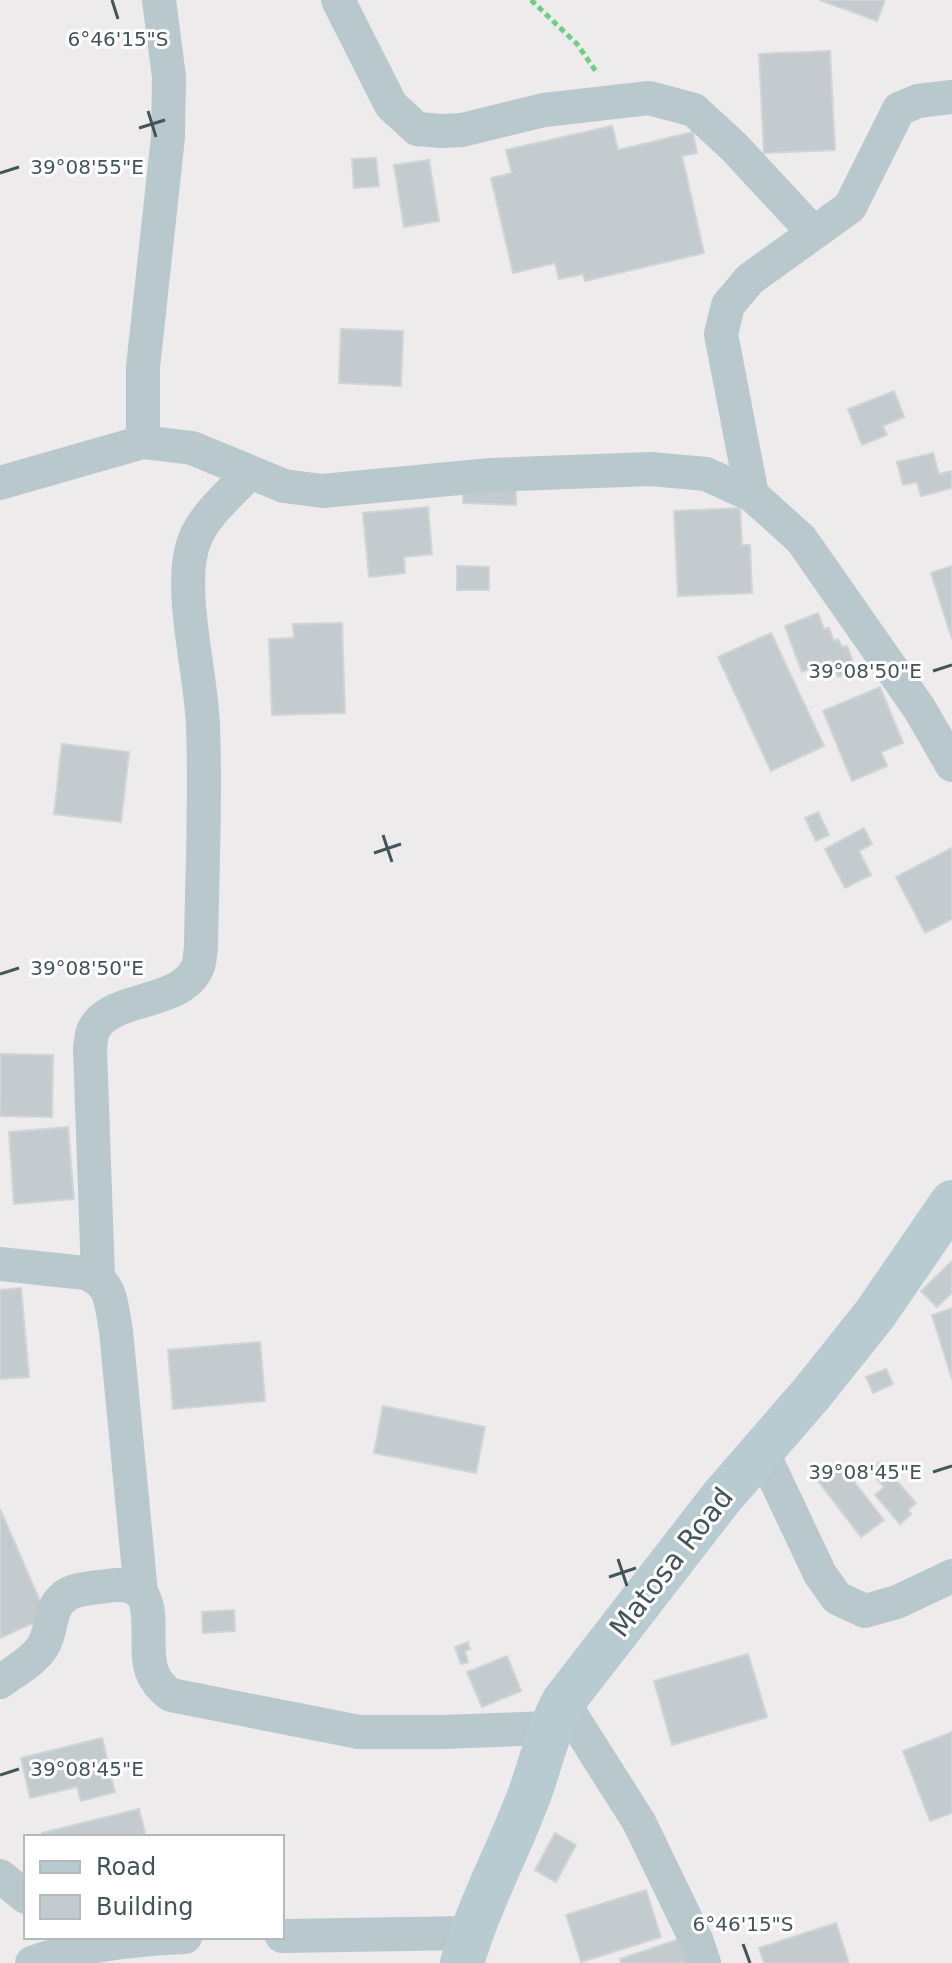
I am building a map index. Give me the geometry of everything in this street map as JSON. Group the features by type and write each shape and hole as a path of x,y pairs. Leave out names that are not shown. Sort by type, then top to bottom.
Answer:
{"street":[{"path":"143,442 143,367 168,137 169,77 159,0"},
{"path":"338,0 391,105 417,129 462,130 544,110 649,98 694,110 734,147 813,232"},
{"path":"752,495 721,334 728,305 750,279 850,207 899,109 918,101 952,97"},
{"path":"0,483 143,442 192,448 284,486 322,491 491,475 651,469 706,474 752,495 801,539 919,708 952,765"},
{"path":"141,1593 116,1331 109,1294 98,1277 90,1048 94,1029 107,1015 176,989 190,978 198,966 201,947 204,731 189,601 189,562 195,539 208,518 249,473"},
{"name":"Matosa Road","path":"466,1948 527,1800 556,1715 665,1568 875,1314 952,1202"},
{"path":"0,1264 98,1277"},
{"path":"761,1449 820,1574 837,1598 865,1611 897,1602 952,1576"},
{"path":"0,1682 41,1650 55,1606 64,1597 73,1592 118,1584 128,1585 141,1593 148,1603 152,1674 160,1687 171,1695 359,1732 442,1732 556,1715 639,1822 697,1942 704,1963"},
{"path":"0,1876 24,1895"},
{"path":"284,1936 466,1948"},
{"path":"32,1963 98,1941 142,1939"}],"path":[{"path":"531,0 577,44 618,101"}],"building":[{"path":"820,0 885,0 877,21"},
{"path":"830,51 835,150 764,153 759,54"},
{"path":"612,126 618,150 693,132 697,153 682,156 704,253 585,281 583,274 559,279 555,263 513,273 491,178 512,173 506,150"},
{"path":"376,158 379,186 354,188 352,159"},
{"path":"429,160 439,221 404,227 394,165"},
{"path":"341,329 403,331 401,386 339,383"},
{"path":"894,391 904,417 883,426 887,435 862,445 848,409"},
{"path":"933,453 939,474 951,471 952,488 921,496 917,482 903,485 897,462"},
{"path":"463,482 516,484 516,505 463,503"},
{"path":"428,507 432,554 404,557 405,573 369,577 363,513"},
{"path":"740,508 742,545 750,545 752,593 678,596 674,511"},
{"path":"457,566 489,567 489,590 457,590"},
{"path":"952,566 952,639 931,573"},
{"path":"818,613 824,629 829,628 834,641 838,639 842,647 847,646 856,670 838,677 832,660 802,672 785,626"},
{"path":"342,623 345,713 272,715 269,639 294,638 293,624"},
{"path":"771,633 824,746 771,771 718,657"},
{"path":"880,687 903,743 881,752 887,766 852,781 823,711"},
{"path":"62,744 129,752 121,822 54,814"},
{"path":"818,812 829,835 816,841 805,818"},
{"path":"864,828 872,844 859,851 871,875 845,888 825,849"},
{"path":"952,848 952,919 925,933 896,877"},
{"path":"1,1054 53,1055 52,1117 0,1116"},
{"path":"68,1127 74,1199 14,1204 9,1132"},
{"path":"952,1261 952,1293 937,1307 921,1291"},
{"path":"21,1288 29,1377 0,1379 0,1290"},
{"path":"952,1308 952,1379 932,1315"},
{"path":"260,1342 265,1401 173,1409 168,1350"},
{"path":"886,1369 893,1384 873,1393 866,1377"},
{"path":"383,1406 485,1427 476,1473 374,1453"},
{"path":"880,1462 916,1503 908,1510 911,1514 900,1524 875,1495 884,1487 870,1471"},
{"path":"840,1464 884,1520 861,1537 818,1481"},
{"path":"0,1509 47,1617 0,1638"},
{"path":"234,1610 235,1631 203,1633 202,1612"},
{"path":"468,1642 470,1649 465,1651 468,1662 461,1664 455,1647"},
{"path":"748,1654 767,1717 672,1745 654,1681"},
{"path":"507,1656 521,1691 482,1707 467,1672"},
{"path":"952,1732 952,1813 930,1821 903,1751"},
{"path":"102,1738 115,1792 81,1801 77,1787 30,1798 21,1758"},
{"path":"139,1809 146,1835 42,1835"},
{"path":"555,1833 576,1845 556,1882 535,1870"},
{"path":"646,1890 661,1937 581,1962 566,1915"},
{"path":"836,1923 849,1963 764,1963 759,1948"},
{"path":"685,1937 693,1963 621,1963 620,1959"}]}
